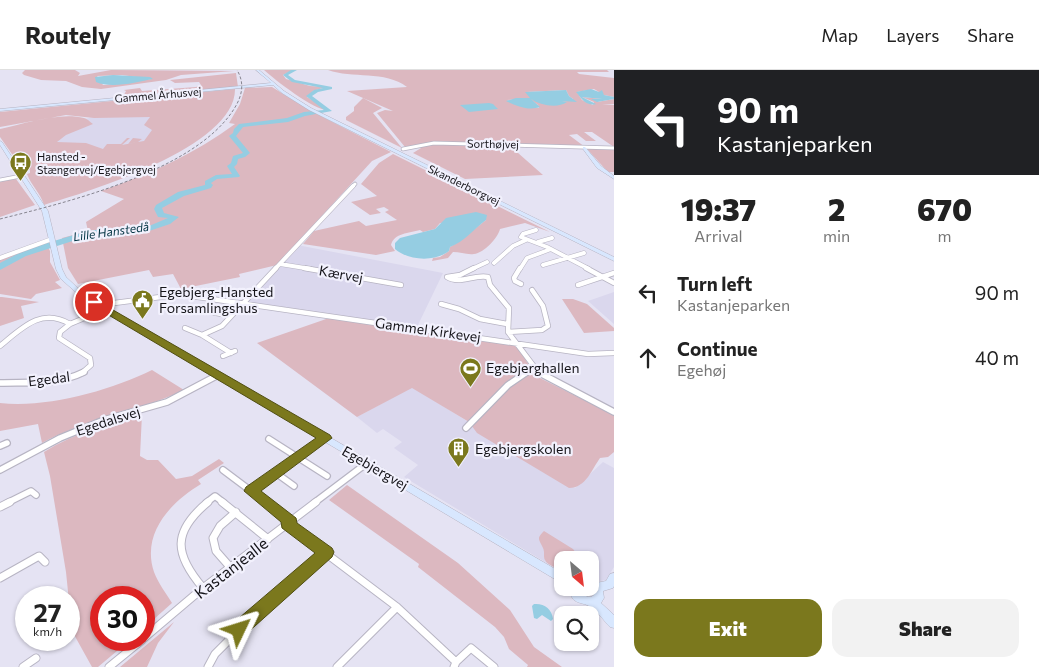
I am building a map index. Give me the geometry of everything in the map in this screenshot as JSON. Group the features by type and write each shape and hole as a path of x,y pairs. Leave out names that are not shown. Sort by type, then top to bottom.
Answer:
{"main road":[{"name":"Skanderborgvej","path":"258,70 275,84 317,112 614,260"},
{"name":"Gammel Århusvej","path":"0,111 275,84"},
{"name":"Egebjergvej","path":"0,142 45,211 63,278 81,294 554,573"},
{"path":"584,148 599,167 614,178"},
{"path":"599,586 609,585 614,577"},
{"path":"578,596 581,600 594,602 614,624"},
{"path":"594,602 599,598 598,596"}],"street":[{"name":"Sorthøjvej","path":"403,149 434,143 614,148"},
{"path":"0,180 21,176"},
{"path":"202,336 222,326 355,184"},
{"path":"536,230 521,237 538,242 614,283"},
{"path":"538,242 552,238"},
{"path":"490,258 496,261 513,246 527,240"},
{"path":"0,258 53,243"},
{"path":"521,284 515,281 514,278 527,258 551,249"},
{"path":"543,265 584,253"},
{"path":"487,262 460,275 447,278 457,281 476,276 488,276 491,286 509,308 508,332 536,369 546,377 614,412"},
{"name":"Kærvej","path":"280,264 401,285"},
{"path":"579,282 585,283 614,274"},
{"path":"508,332 542,330 548,326 548,319 536,293 532,290"},
{"name":"Gammel Kirkevej","path":"102,307 176,295 243,303 588,354 614,353"},
{"path":"440,304 458,309 480,319 507,324"},
{"path":"0,346 34,319 58,316 70,324 102,307"},
{"path":"192,308 231,316"},
{"name":"Egedal","path":"0,383 68,378 83,373 89,368 92,362 90,358 60,338 61,330 70,324"},
{"path":"185,328 233,352 223,356"},
{"path":"466,428 504,387 527,371 536,369"},
{"name":"Egedalsvej","path":"0,470 60,438 104,420 167,402 218,375"},
{"path":"251,491 325,438"},
{"path":"270,439 328,476"},
{"path":"0,446 7,443"},
{"name":"Kastanjealle","path":"155,629 203,588 367,463"},
{"path":"223,470 397,607 455,665 472,648 494,667"},
{"path":"276,473 294,486"},
{"path":"0,507 30,491 36,495"},
{"path":"203,588 188,573 182,561 179,548 181,534 188,520 215,496 268,539"},
{"path":"230,567 219,557 213,548 212,541 223,522 236,512"},
{"path":"208,667 215,654 239,630 326,552"},
{"path":"0,578 39,556 45,562"},
{"path":"338,667 397,607"},
{"name":"Kastanjealle","path":"109,667 128,651"},
{"path":"23,667 36,658"}],"shaded area":[{"path":"25,70 75,70 80,73 78,76 111,70 234,71 181,75 166,80 101,89 82,87 66,81 41,80 22,73","holes":["122,75 151,79 103,85 97,76"]},
{"path":"264,70 293,70 283,75 286,79 310,86 326,87 313,91 307,97 328,110 314,106"},
{"path":"328,70 607,70 609,72 577,72 579,74 614,78 614,97 604,95 594,89 577,92 582,100 593,105 594,102 582,97 603,99 597,102 614,99 614,104 602,104 614,105 614,147 592,132 584,132 596,141 586,141 577,134 569,135 585,147 472,142 430,143 405,147 377,113 385,110 393,111 347,91 407,87 389,78 337,73","holes":["566,90 573,99 562,101 567,102 530,99 539,108 527,108 507,100 531,98 526,92"]},
{"path":"236,73 238,87 112,97 124,95 126,91 124,90 140,88 142,91 196,87 201,85 199,82 175,83 170,80"},
{"path":"272,87 311,111 391,152 372,161 277,265 239,274 240,277 181,289 173,274 153,277 149,270 78,284 68,268 62,238 88,231 86,222 124,199 101,191 136,178 188,154 220,135 235,124 229,123 240,104 245,88"},
{"path":"235,89 229,110 212,130 187,148 124,178 44,205 27,174 30,173 30,170 21,167 0,137 0,129 40,120 0,127 0,112","holes":["66,115 94,118 150,117 144,125 152,130 144,141 138,142 142,139 133,138 128,144 122,145 130,138 127,138 121,144 107,144 103,149 86,143 57,142 66,135 93,124 87,119 63,116 46,119"]},
{"path":"363,98 382,108 373,113 402,148 346,120 346,117 354,111 354,107"},
{"path":"156,114 156,130 129,168 49,145 88,120 85,119 97,116"},
{"path":"441,144 509,145 543,175 465,179 413,153 421,148 420,146"},
{"path":"587,149 614,149 614,172 608,172"},
{"path":"393,154 550,232 525,223 500,229 490,245 478,253 453,252 448,258 432,261 433,258 440,257 449,251 450,247 486,220 440,223 435,229 402,234 395,238 391,245 395,251 376,255 303,244 314,231 359,221 366,226 397,220 385,212 389,210 384,207 376,209 381,213 370,215 351,202 377,196 361,184 379,163"},
{"path":"16,179 35,205 0,217 0,181"},
{"path":"46,243 50,251 50,262 60,280 55,282 62,288 36,294 31,299 0,294 0,260"},
{"path":"297,245 443,273 417,327 242,301"},
{"path":"614,292 614,324 588,301"},
{"path":"0,297 39,302 21,306 24,318 0,326"},
{"path":"562,299 573,299 587,304 614,328 614,331 584,333"},
{"path":"329,318 512,344 520,351 532,370 540,378 614,415 614,452 608,457 600,458 588,477 580,485 569,488 477,433 469,422 412,388 357,417 257,343"},
{"path":"152,370 184,390 167,398 77,427 42,443 38,424 0,431 0,403 38,403 78,396 117,385"},
{"name":"Egebjergskolen","path":"412,387 575,488 603,462 614,468 614,567 606,580 599,581 599,551 554,551 554,567 404,477 418,465 394,448 402,442 383,429 377,433 357,417"},
{"path":"142,414 140,456 147,460 158,460 176,479 192,476 219,459 224,463 198,480 201,484 170,509 161,520 155,532 151,558 154,572 172,603 155,618 155,586 90,586 90,651 117,651 98,667 92,667 80,645 80,586 67,586 50,476 44,452 79,434"},
{"path":"347,485 458,563 510,610 534,647 562,667 527,667 528,665 509,649 504,637 495,627 418,567 419,564 329,500"},
{"path":"544,531 574,551 554,551 554,567 552,566 544,559 544,550 539,539"},
{"path":"174,622 155,650 155,638"},
{"path":"139,651 154,651 147,667 120,667"}],"water":[{"path":"113,75 150,77 153,79 117,85 96,82 95,77"},
{"path":"591,89 599,92 602,90 604,95 614,97 614,99 597,102 591,99 602,99 582,97 596,104 592,105 583,101 576,92"},
{"path":"566,90 569,96 577,102 562,101 567,102 554,106 531,99 540,107 527,108 506,101 516,98 530,98 525,92"},
{"path":"489,103 498,109 469,112 460,105"},
{"path":"476,212 487,215 486,220 465,238 450,247 449,251 443,255 422,259 407,256 395,249 395,243 400,238 435,229 446,218"},
{"path":"534,604 547,607 553,619 551,621 542,615 537,619 534,618 532,606"}],"waterway":[{"name":"Lille Hanstedå","path":"0,267 23,254 87,234 110,230 149,229 167,223 175,217 161,215 159,207 181,194 208,186 207,182 216,177 237,176 230,166 234,164 235,157 243,156 247,153 232,136 236,134 237,129 241,125 288,120 304,114 329,111 309,96 316,91 330,88 294,81 285,75 295,70"}],"railway":[{"path":"0,219 59,204 126,182 159,168 188,152 213,133 235,107 240,97 242,86 237,70"}],"place":[{"name":"Hansted - Stængervej/Egebjergvej","path":"21,182"},
{"name":"Egebjerg-Hansted Forsamlingshus","path":"143,319"},
{"name":"Egebjerghallen","path":"470,387"},
{"name":"Egebjergskolen","path":"459,468"}],"route":[{"path":"94,302 325,438 251,491 291,522 287,524 326,552 239,630"}]}
